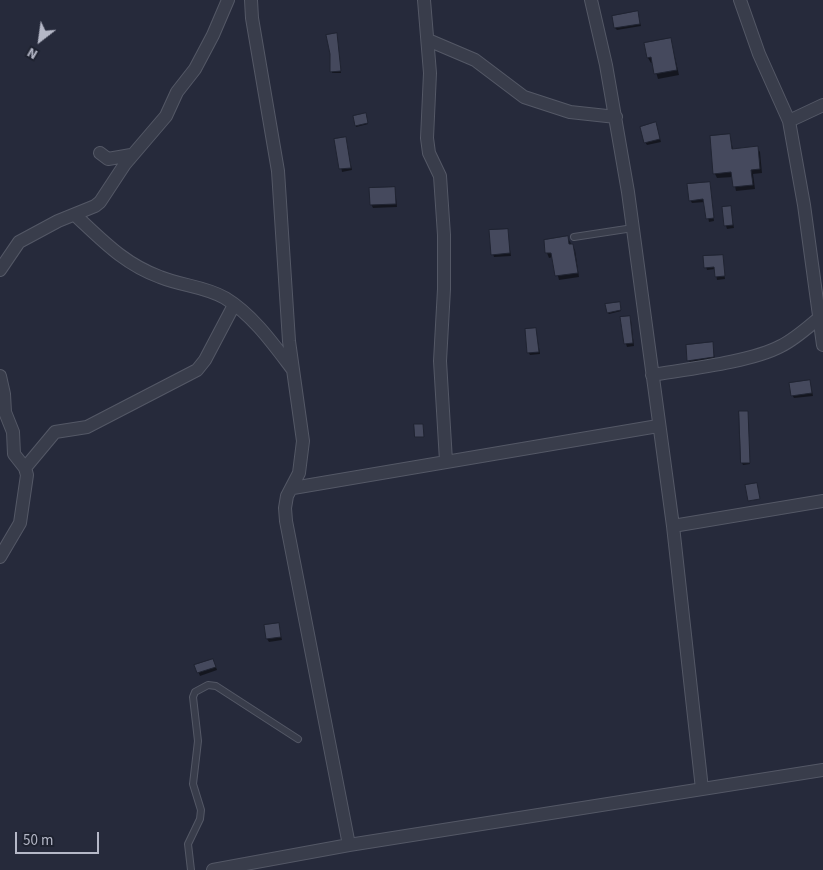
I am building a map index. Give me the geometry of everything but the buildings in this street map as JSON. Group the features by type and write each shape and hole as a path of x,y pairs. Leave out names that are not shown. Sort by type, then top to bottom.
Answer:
{"street":[{"path":"0,270 19,242 100,202 131,155 166,116 177,92 195,69 214,35 228,0"},
{"path":"251,0 252,18 278,171 289,341 303,441 299,473 293,488 287,496 284,508 348,845"},
{"path":"424,0 430,89 427,138 429,153 440,176 444,235 444,289 440,361 446,461"},
{"path":"591,0 616,117 633,228 658,426 673,526 702,789"},
{"path":"740,0 759,54 789,121 804,205 823,345"},
{"path":"428,40 475,60 524,97 570,112 616,117"},
{"path":"789,121 823,105"},
{"path":"100,153 108,159 131,155"},
{"path":"74,215 108,248 120,256 160,277 201,286 234,305 268,337 293,370"},
{"path":"26,468 55,432 87,427 197,370 205,360 234,305"},
{"path":"652,375 759,354 780,346 802,333 819,318"},
{"path":"0,376 5,412 13,432 14,454 26,468 27,475 20,523 0,557"},
{"path":"293,488 658,426"},
{"path":"673,526 823,501"},
{"path":"212,870 348,845 823,770"}],"lane":[{"path":"574,237 633,228"},
{"path":"191,870 188,844 200,819 201,810 193,784 198,741 193,697 195,692 208,685 216,686 298,739"}]}
